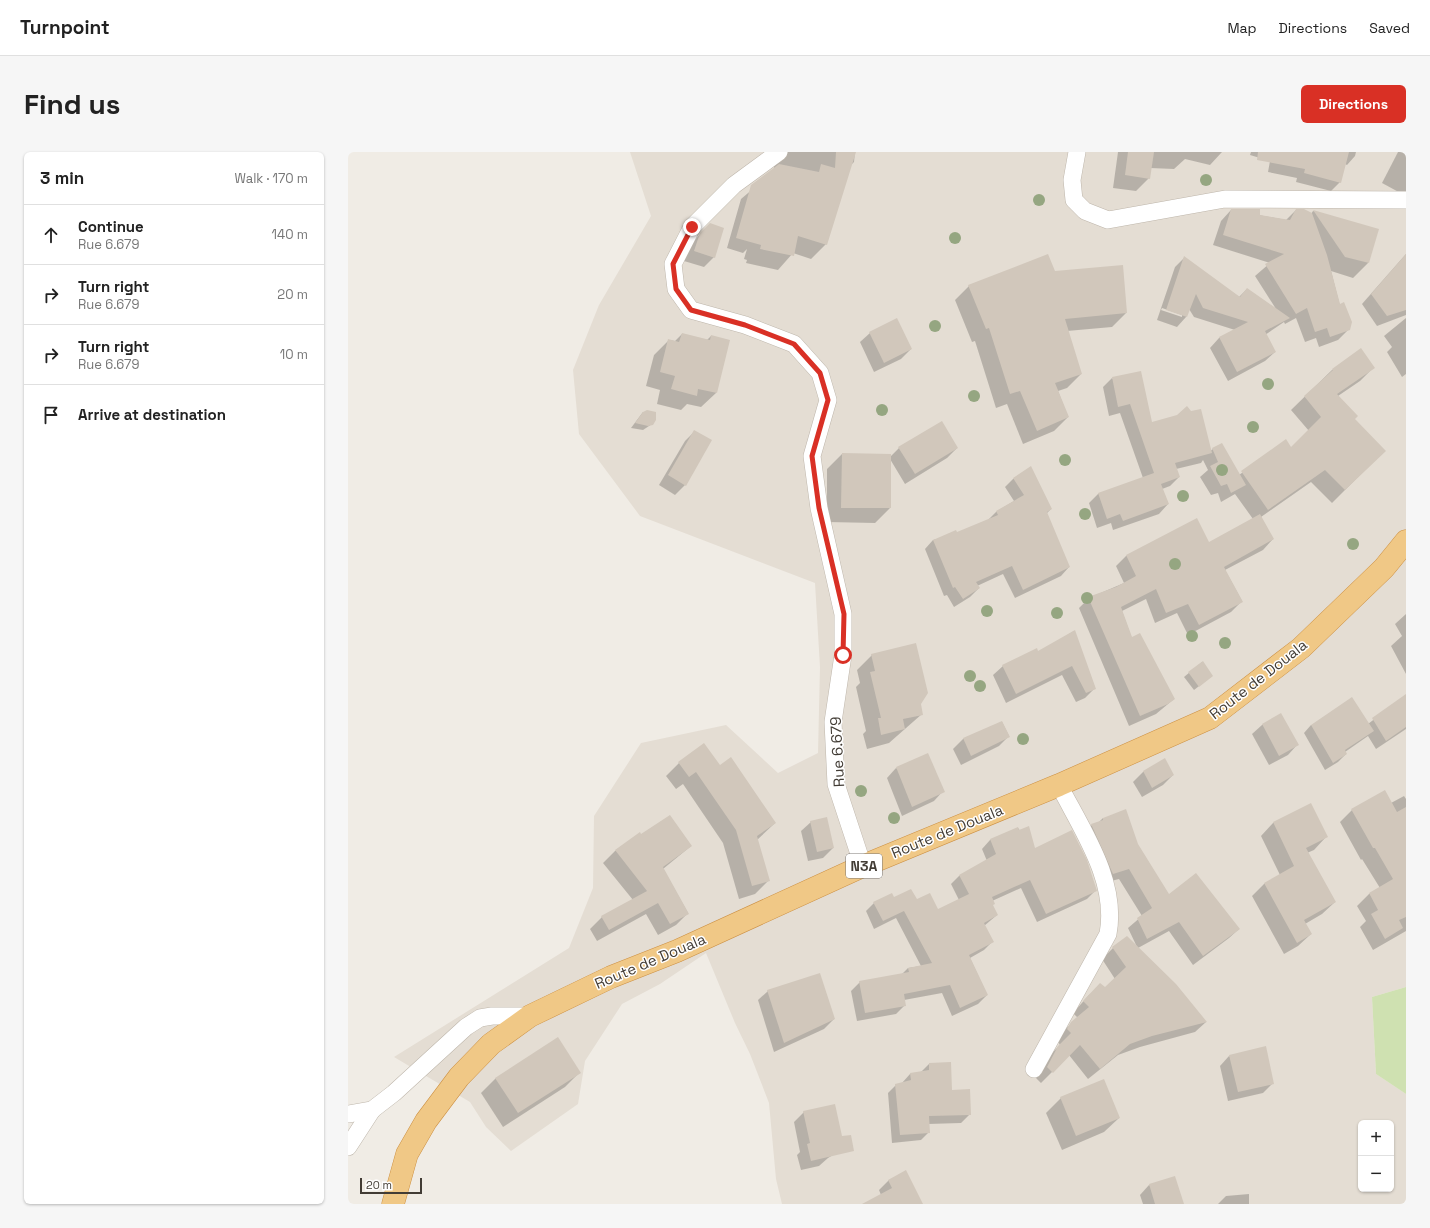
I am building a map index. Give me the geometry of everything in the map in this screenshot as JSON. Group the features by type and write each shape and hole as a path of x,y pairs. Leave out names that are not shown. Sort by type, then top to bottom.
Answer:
{"highway":[{"name":"Route de Douala","path":"393,1204 407,1154 426,1121 459,1076 491,1044 530,1016 611,977 677,951 863,866 1059,785 1210,718 1301,648 1384,568 1406,541"}],"street":[{"name":"Rue 6.679","path":"779,152 734,185 692,227 673,264 676,289 691,310 745,325 794,344 820,373 828,400 812,456 819,508 844,614 843,655 833,722 836,784 863,866"},
{"path":"1077,152 1072,180 1074,200 1085,211 1108,220 1225,199 1406,200"},
{"path":"1034,1069 1108,934 1111,917 1110,899 1097,861 1059,785"},
{"path":"348,1147 372,1110 394,1093 466,1027 480,1018 492,1016 530,1016"},
{"path":"348,1114 372,1110"}],"shaded area":[{"path":"630,152 1406,152 1406,987 1372,997 1376,1074 1406,1094 1406,1204 782,1204 776,1179 769,1103 750,1054 735,1023 706,953 660,984 622,1004 585,1061 578,1104 511,1151 486,1127 470,1102 394,1057 569,948 593,888 594,816 641,743 726,725 778,773 818,753 820,667 815,583 640,516 579,434 573,370 599,305 651,216"}],"green space":[{"path":"1406,987 1406,1094 1376,1074 1372,997"}],"building":[{"path":"836,152 856,152 827,245 798,236 794,256 760,249 761,245 736,238 751,185 779,164 819,172 821,164 835,168"},
{"path":"1128,152 1154,152 1150,179 1125,175"},
{"path":"1258,152 1349,152 1341,183 1304,173 1305,169 1257,160"},
{"path":"1231,209 1260,209 1260,215 1290,220 1296,209 1304,209 1312,213 1327,255 1340,304 1344,302 1352,322 1350,330 1330,337 1327,328 1315,332 1307,308 1296,314 1265,264 1284,254 1223,235"},
{"path":"1313,210 1379,229 1369,263 1345,257"},
{"path":"710,223 724,228 715,258 694,251 700,233"},
{"path":"1048,254 1055,271 1123,265 1127,313 1065,319 1082,374 1055,383 1069,417 1037,431 1020,391 1010,394 989,328 986,329 968,285"},
{"path":"1406,254 1406,310 1387,316 1371,294"},
{"path":"1184,256 1240,297 1247,288 1290,318 1265,331 1276,352 1237,372 1219,337 1248,322 1203,308 1196,294 1187,317 1166,310"},
{"path":"897,318 912,349 884,363 869,332"},
{"path":"682,333 710,340 711,335 730,340 717,393 698,389 697,396 671,389 675,376 660,372 668,339 679,342"},
{"path":"1361,348 1375,368 1337,394 1358,416 1355,419 1386,451 1345,490 1325,470 1268,510 1241,471 1286,439 1291,447 1321,417 1304,396 1333,370 1332,369"},
{"path":"1141,371 1152,422 1177,415 1187,406 1191,411 1201,409 1212,453 1175,463 1180,477 1161,484 1169,504 1123,521 1120,514 1107,519 1098,493 1154,473 1130,404 1118,407 1112,377"},
{"path":"647,410 656,412 656,420 653,425 648,426 635,423 643,412"},
{"path":"942,421 958,448 915,474 898,447"},
{"path":"694,430 712,440 686,486 668,475"},
{"path":"1222,443 1246,485 1231,493 1227,484 1221,486 1210,466 1218,462 1212,448"},
{"path":"842,453 891,454 891,508 841,508"},
{"path":"1031,466 1052,509 1047,512 1070,567 1023,590 1012,566 976,582 980,588 963,599 955,587 953,588 933,540 998,515 996,511 1024,495 1013,478"},
{"path":"1260,514 1274,539 1224,567 1243,602 1199,625 1188,604 1166,613 1156,589 1121,607 1132,637 1140,633 1175,699 1168,704 1140,716 1088,597 1116,587 1136,576 1126,555 1197,518 1209,542"},
{"path":"1075,630 1096,689 1086,693 1072,666 1016,694 1002,665 1037,648 1038,651"},
{"path":"916,643 928,693 921,704 923,715 903,719 905,729 881,735 878,718 881,718 870,672 875,671 871,654"},
{"path":"1203,661 1213,676 1199,687 1188,672"},
{"path":"1406,694 1406,727 1386,741 1372,718"},
{"path":"1352,697 1374,731 1345,750 1347,754 1333,763 1311,725"},
{"path":"1281,713 1299,745 1279,756 1262,724"},
{"path":"1002,721 1010,737 971,756 963,738"},
{"path":"704,743 720,765 731,757 776,823 757,836 770,881 752,886 736,830 696,772 689,777 678,762"},
{"path":"928,753 945,792 912,807 896,767"},
{"path":"1165,758 1174,775 1152,788 1143,771"},
{"path":"1385,790 1397,812 1406,807 1406,917 1399,920 1403,928 1385,939 1371,914 1378,910 1369,893 1393,879 1375,848 1373,848 1351,809"},
{"path":"1311,803 1328,837 1306,848 1336,902 1304,920 1312,934 1297,943 1264,883 1294,866 1273,822"},
{"path":"1126,809 1138,844 1169,894 1196,873 1240,929 1203,956 1179,922 1147,939 1137,918 1152,908 1129,869 1113,874 1091,824"},
{"path":"670,815 692,846 663,867 689,914 670,924 658,903 609,930 601,916 647,891 615,850 640,832 641,834"},
{"path":"827,817 834,848 817,852 810,821"},
{"path":"1029,826 1035,848 1072,830 1087,860 1097,891 1046,914 1030,880 992,897 995,904 993,905 998,915 984,923 994,942 969,955 988,995 960,1008 950,985 904,994 906,1006 865,1013 859,981 909,972 908,968 932,963 904,911 883,921 873,902 892,893 894,897 911,889 917,899 930,893 938,909 969,894 959,875 996,854 990,839 1018,827 1019,830"},
{"path":"1127,936 1176,984 1207,1022 1152,1036 1130,1044 1100,1069 1080,1045 1053,1073 1047,1067 1058,1046 1071,1033 1067,1029 1071,1022 1089,1007 1083,1001 1100,983 1105,987 1126,967 1112,947"},
{"path":"820,973 835,1019 784,1043 767,990"},
{"path":"558,1037 581,1073 518,1113 495,1078"},
{"path":"1266,1046 1274,1084 1238,1092 1229,1055"},
{"path":"951,1062 952,1090 970,1089 971,1115 929,1116 930,1133 900,1135 895,1084 911,1080 910,1073 929,1070 929,1063"},
{"path":"1104,1079 1120,1118 1076,1136 1060,1097"},
{"path":"835,1104 842,1136 851,1135 854,1151 811,1161 807,1144 810,1143 803,1111"},
{"path":"906,1170 923,1204 862,1204 892,1188 888,1180"},
{"path":"1175,1176 1184,1204 1155,1204 1149,1184"}],"route":[{"path":"692,227 673,264 676,289 691,310 745,325 794,344 820,373 828,400 812,456 819,508 834,566 844,614 843,655"}]}
